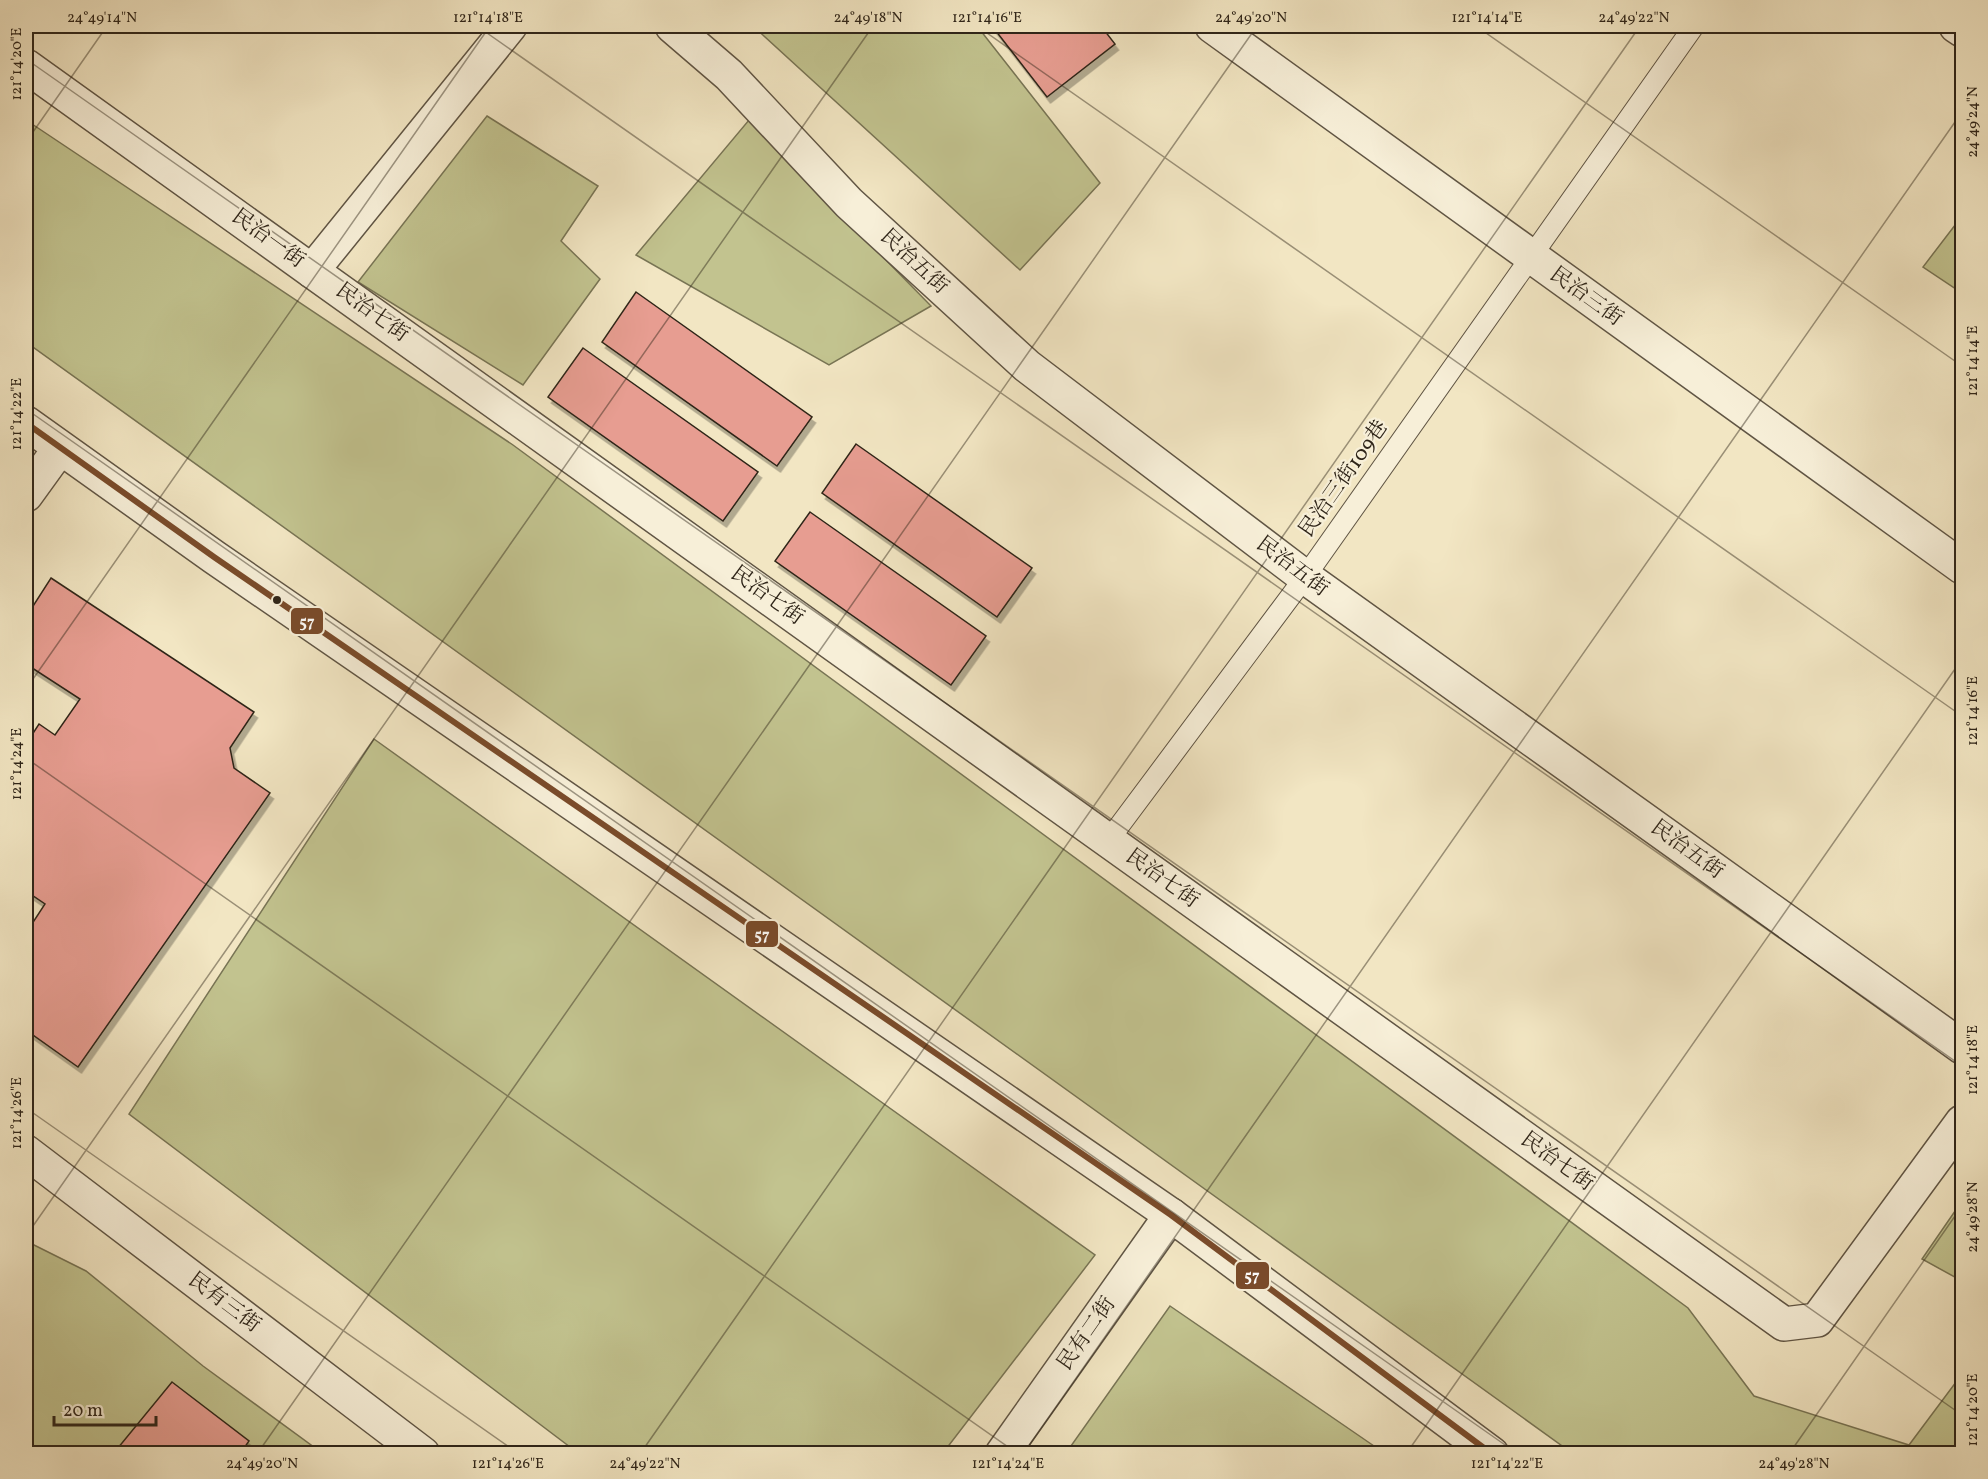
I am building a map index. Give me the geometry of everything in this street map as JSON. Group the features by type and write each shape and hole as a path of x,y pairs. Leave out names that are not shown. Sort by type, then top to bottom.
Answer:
{"street":[{"name":"民治一街","path":"26,66 312,271 510,26"},
{"name":"民治五街","path":"672,26 729,75 849,203 1027,366 1305,577 1962,1047"},
{"name":"民治三街","path":"1212,26 1962,567"},
{"path":"1956,26 1962,30"},
{"name":"民治七街","path":"312,271 1784,1324 1817,1320 1962,1122"},
{"path":"26,423 269,595 1171,1215 1492,1454"},
{"path":"26,495 60,448"},
{"name":"民有三街","path":"26,1152 423,1454"},
{"name":"民有二街","path":"1002,1454 1171,1215"}],"lane":[{"name":"民治三街109巷","path":"1108,841 1305,577 1694,26"}],"green space":[{"path":"753,26 977,26 1100,183 1020,270"},
{"path":"487,116 598,186 561,241 600,279 523,385 358,282"},
{"path":"26,120 513,445 1688,1308 1754,1396 1909,1445 1962,1374 1962,1453 1572,1453 26,342"},
{"path":"749,120 931,306 829,365 636,255"},
{"path":"1962,216 1962,293 1923,267"},
{"path":"374,739 1095,1255 943,1453 578,1453 129,1114"},
{"path":"1962,1201 1962,1281 1922,1259"},
{"path":"26,1241 86,1271 203,1366 322,1453 26,1453"},
{"path":"1170,1306 1374,1446 1383,1453 1066,1453"}],"building":[{"path":"992,26 1101,26 1115,44 1047,97"},
{"path":"636,292 812,417 777,466 602,342"},
{"path":"583,348 758,472 723,521 548,397"},
{"path":"856,444 1032,568 997,617 822,493"},
{"path":"810,512 986,636 951,685 775,561"},
{"path":"51,578 254,712 230,748 234,768 270,793 78,1067 26,1030 26,933 45,904 26,891 26,744 39,724 55,735 80,699 26,664 26,617"},
{"path":"172,1382 249,1441 240,1454 113,1454"}],"transit line":[{"name":"57","path":"26,423 214,557 1171,1215 1492,1454"}]}
